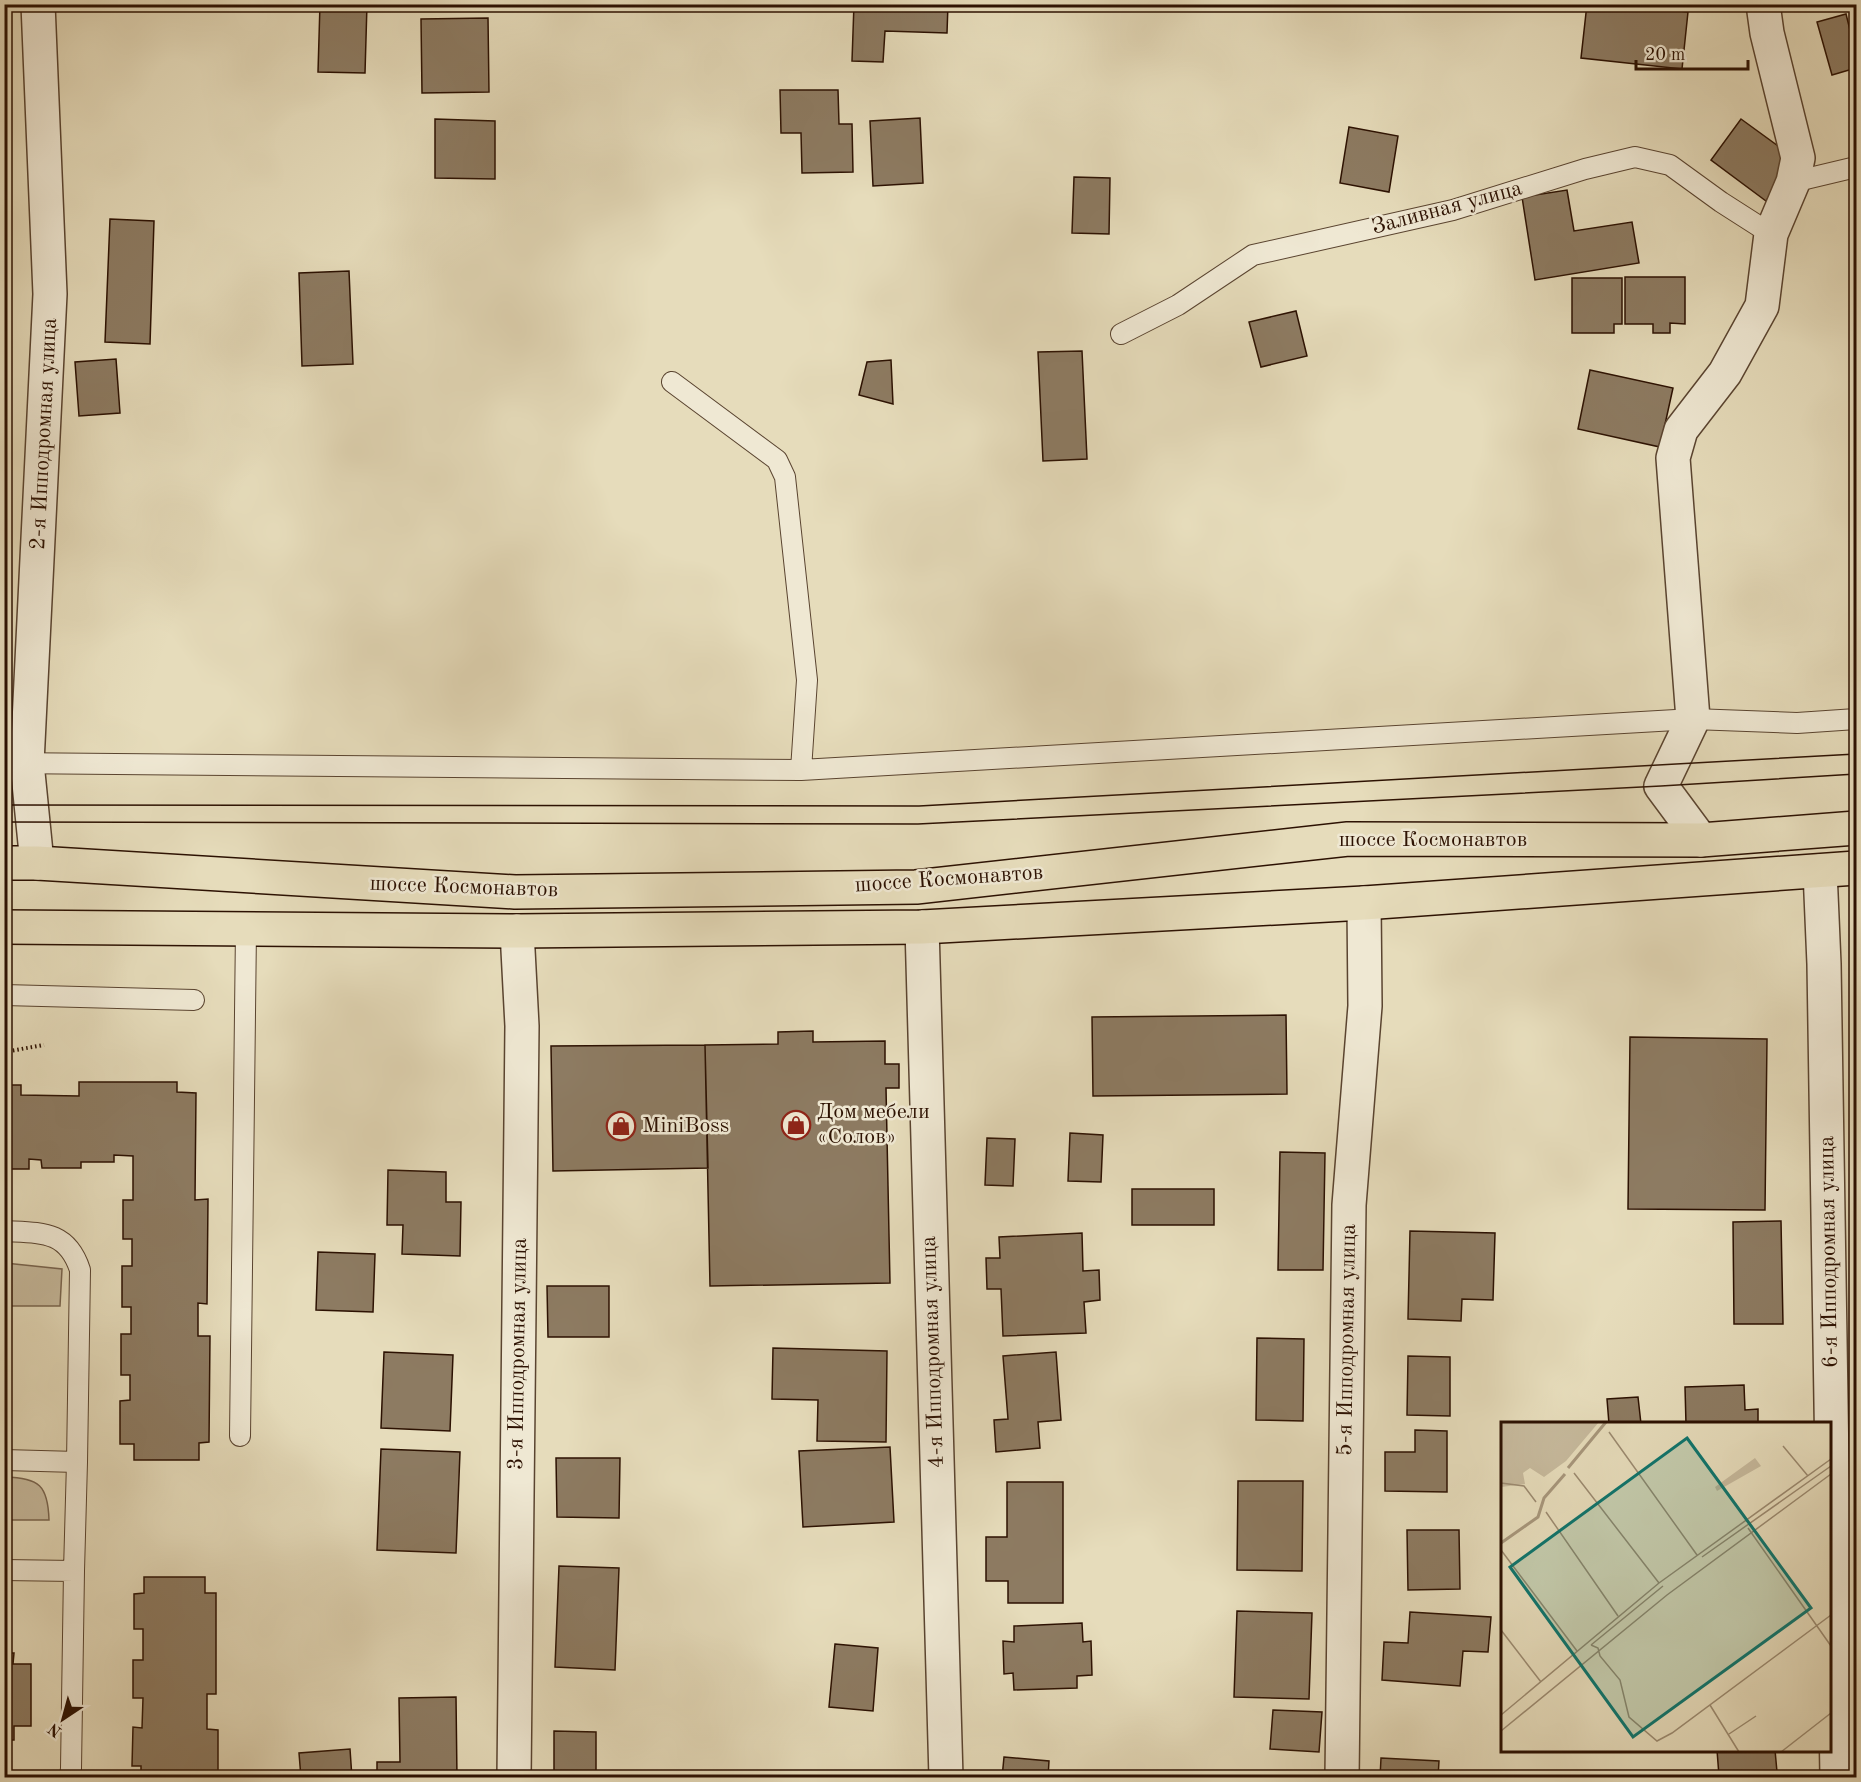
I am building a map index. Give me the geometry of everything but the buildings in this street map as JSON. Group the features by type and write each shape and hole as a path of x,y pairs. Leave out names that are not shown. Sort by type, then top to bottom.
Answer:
{"main road":[{"name":"шоссе Космонавтов","path":"4,863 37,863 515,892 916,887 1348,838 1701,840 1857,828"},
{"name":"шоссе Космонавтов","path":"4,927 517,931 922,927 1364,903 1857,868"}],"street":[{"name":"2-я Ипподромная улица","path":"37,863 16,763 50,294 38,4"},
{"path":"1701,840 1661,786 1693,719 1673,458 1681,430 1725,373 1762,306 1771,234 1793,182 1798,158 1762,4"},
{"name":"6-я Ипподромная улица","path":"1820,871 1824,964 1837,1778"},
{"name":"5-я Ипподромная улица","path":"1342,1778 1349,1217 1365,1005 1364,903"},
{"name":"4-я Ипподромная улица","path":"922,927 946,1778"},
{"name":"3-я Ипподромная улица","path":"514,1778 522,1026 517,931"}],"lane":[{"name":"Заливная улица","path":"1121,334 1178,305 1253,255 1453,210 1585,169 1635,157 1670,165 1771,234"},
{"path":"1793,182 1857,167"},
{"path":"672,382 777,460 785,477 807,680 801,770"},
{"path":"16,763 801,770 1693,719 1797,723 1857,719"},
{"path":"240,1436 246,929"},
{"path":"4,995 194,1000"},
{"path":"4,1231 54,1236 66,1243 75,1256 80,1270 70,1778"},
{"path":"4,1460 77,1462"},
{"path":"4,1570 74,1570"}],"path":[{"path":"6,1055 44,1045"}],"shaded area":[{"path":"5,1263 62,1269 60,1306 5,1306"},
{"path":"5,1477 26,1479 39,1486 44,1491 49,1520 5,1520"}],"tram line":[{"path":"4,805 919,806 1856,754"},
{"path":"4,822 918,824 1856,774"}],"place":[{"name":"Дом мебели «Солов»","path":"796,1125"},
{"name":"MiniBoss","path":"621,1126"}]}
